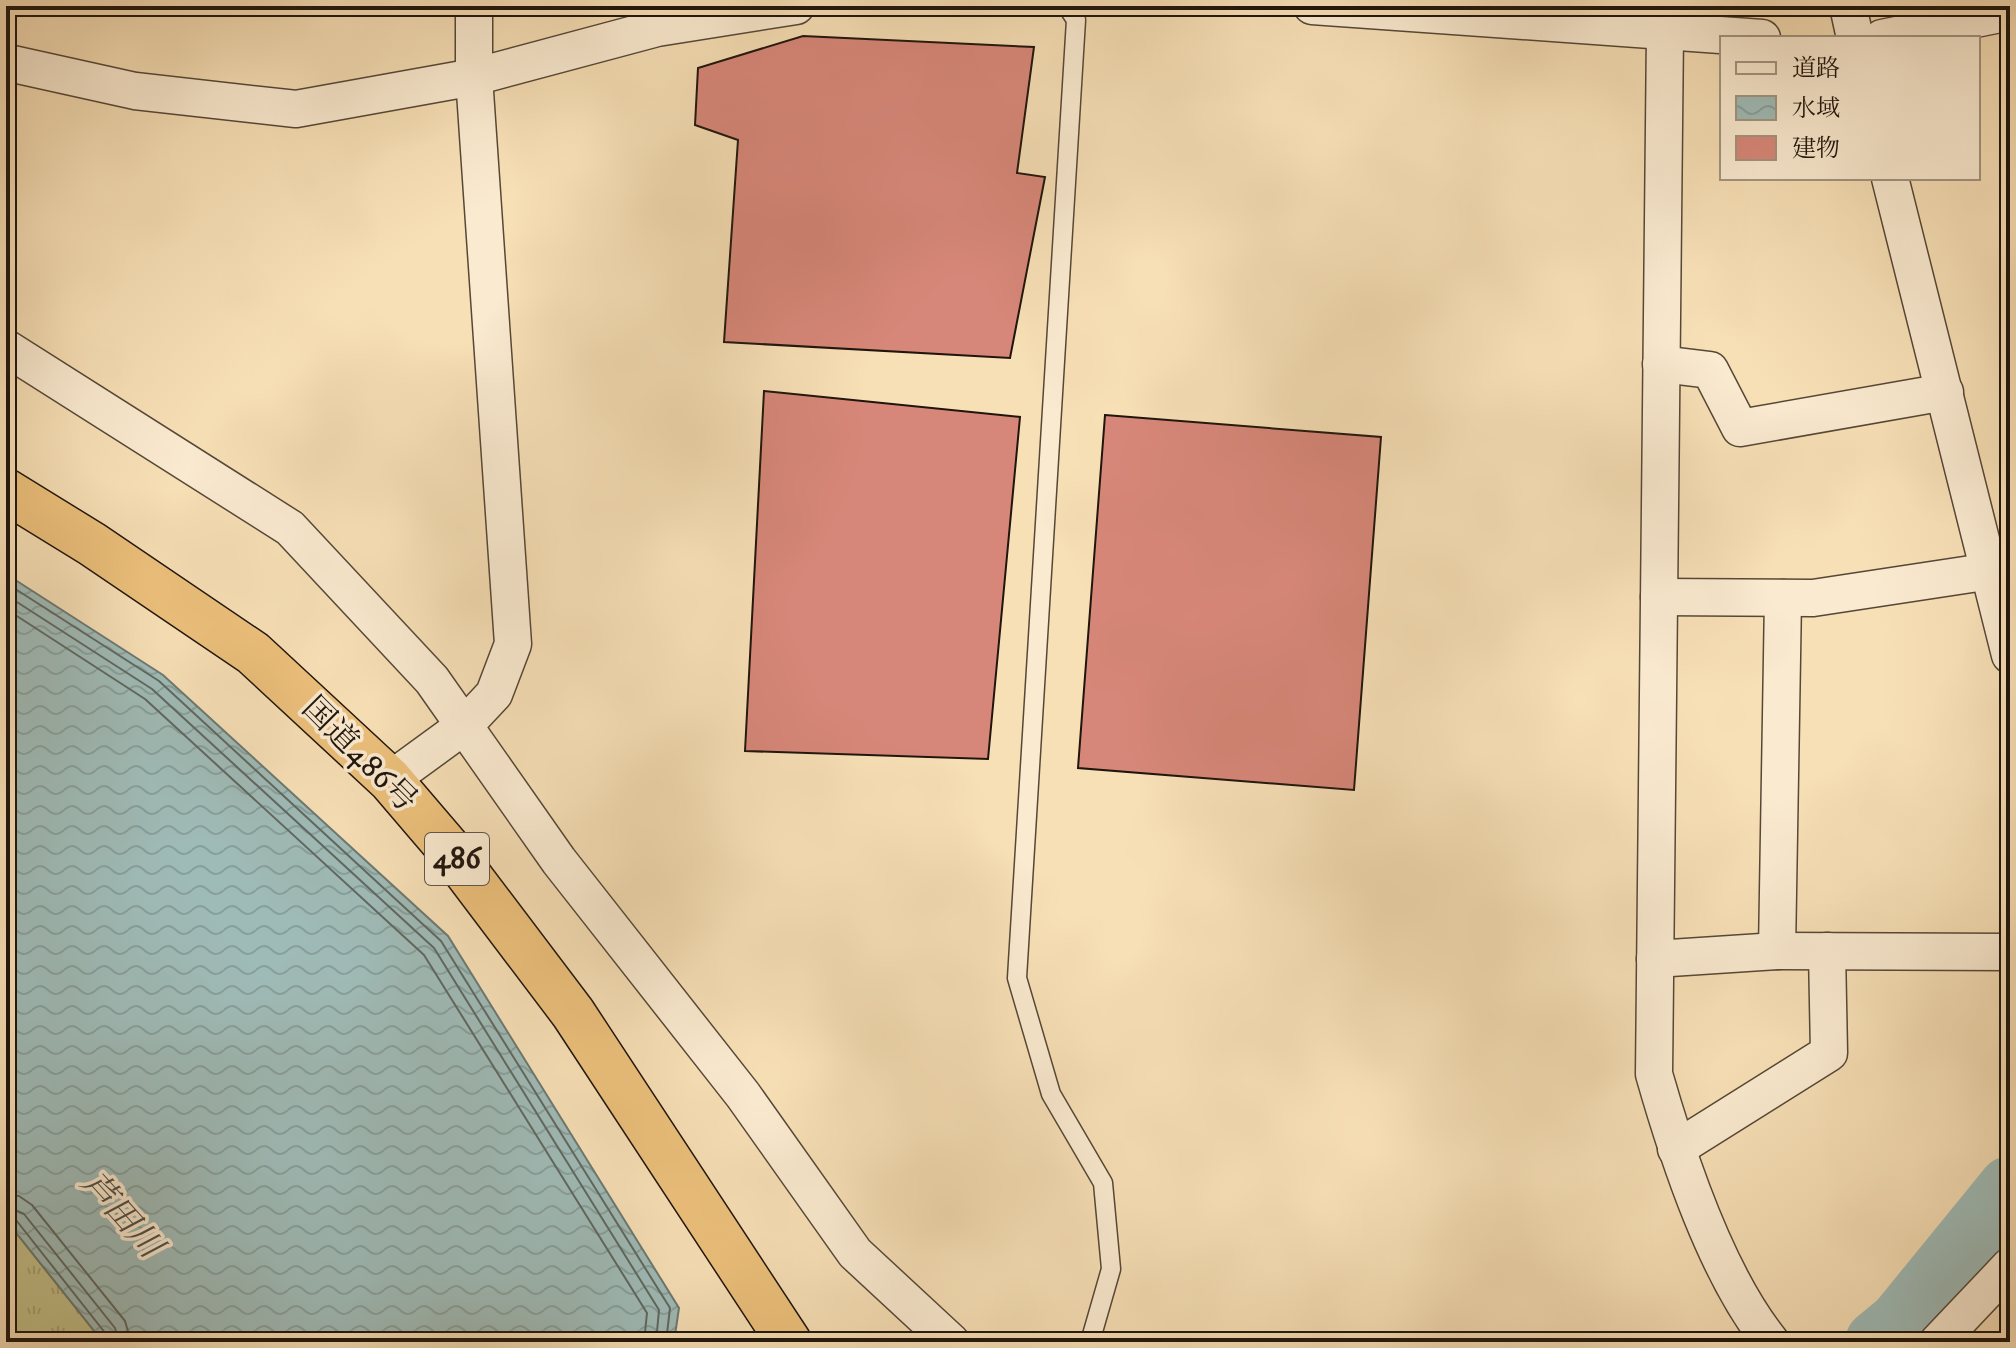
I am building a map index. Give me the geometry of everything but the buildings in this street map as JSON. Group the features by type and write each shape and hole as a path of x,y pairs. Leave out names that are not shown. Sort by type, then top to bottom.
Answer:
{"highway":[{"name":"国道486号","path":"6,491 92,544 253,653 390,780 449,849 573,1013 789,1342"}],"street":[{"path":"390,780 464,726 494,694 513,644 474,77 474,6"},
{"path":"6,65 135,91 296,109 474,77 657,28 796,6"},
{"path":"1312,6 1730,36"},
{"path":"1848,6 1855,36"},
{"path":"1892,36 2010,12"},
{"path":"1665,32 1654,1074 1676,1149 1744,1309 1771,1342"},
{"path":"1891,180 1945,392 2000,566 2010,655"},
{"path":"6,348 290,528 432,680 559,861 743,1095 855,1253 951,1342"},
{"path":"1661,364 1710,370 1740,428 1945,392"},
{"path":"1659,597 1813,598 2000,566"},
{"path":"1777,951 1783,598"},
{"path":"1655,959 1777,951 2010,952"},
{"path":"1676,1149 1829,1053 1827,951"},
{"path":"1938,1342 2010,1266"}],"lane":[{"path":"1067,6 1076,20 1017,978 1051,1094 1103,1183 1111,1269 1090,1342"}],"green space":[{"path":"6,1220 103,1342 6,1342"}],"water":[{"name":"芦田川","path":"6,574 163,675 448,936 679,1308 674,1342 103,1342 6,1220"}],"waterway":[{"path":"1877,1342 1900,1323 2010,1188"}]}
